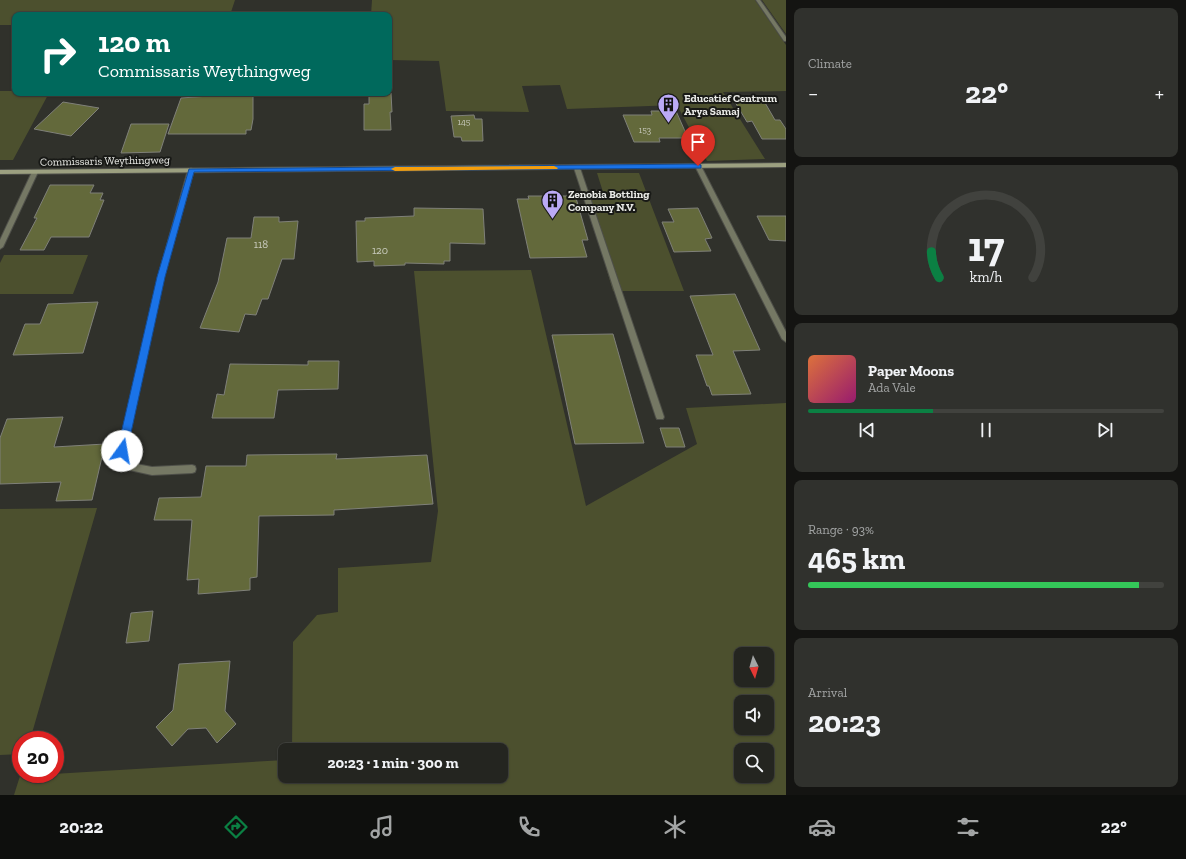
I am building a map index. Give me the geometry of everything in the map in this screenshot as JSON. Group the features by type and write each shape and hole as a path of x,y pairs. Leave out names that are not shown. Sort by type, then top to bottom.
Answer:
{"main road":[{"name":"Commissaris Weythingweg","path":"0,172 786,165"}],"street":[{"path":"758,0 786,40"},
{"path":"698,166 786,339"},
{"path":"577,168 660,416"},
{"path":"191,170 161,277 122,451 128,466 152,471 192,469"},
{"path":"0,247 35,172"}],"green space":[{"path":"0,0 235,0 231,12 12,12 12,25 0,25"},
{"path":"372,0 755,0 786,45 786,91 723,92 765,159 707,161 677,105 567,109 560,85 522,86 529,112 446,111 439,61 392,60 392,12 371,12"},
{"path":"762,0 786,0 786,34"},
{"path":"0,91 12,91 12,96 47,96 13,160 0,160"},
{"path":"597,173 639,173 684,291 613,291 584,192 603,192"},
{"path":"4,255 88,255 73,294 0,294 0,263"},
{"path":"531,270 586,506 697,444 686,408 786,403 786,795 14,795 18,783 64,783 64,773 278,760 278,783 508,783 508,743 292,743 293,642 317,615 338,612 338,568 431,562 438,511 414,271"},
{"path":"97,508 33,731 12,731 12,754 0,755 0,509"}],"building":[{"path":"253,96 253,119 251,130 246,130 246,134 168,134 181,98"},
{"path":"369,96 391,96 391,130 364,130 364,104 369,104"},
{"path":"764,101 775,120 780,120 786,129 786,139 762,139 752,121 747,122 735,102"},
{"path":"63,102 99,108 71,136 34,129"},
{"path":"651,111 676,111 688,138 659,138 660,142 634,142 623,115 652,115"},
{"path":"474,115 475,119 482,119 483,141 462,141 461,137 454,137 451,116"},
{"path":"131,124 169,124 160,152 121,153"},
{"path":"50,185 94,185 90,193 103,193 100,200 104,200 89,237 51,237 44,250 20,250 37,218 34,218"},
{"name":"Zenobia Bottling Company N.V.","path":"528,196 569,196 569,198 576,198 588,240 582,240 587,257 530,258 517,199 529,199"},
{"path":"414,208 483,209 485,244 450,243 450,261 444,261 444,264 405,263 405,265 374,266 374,261 357,262 356,221 365,221 365,218 414,216"},
{"path":"698,208 712,238 705,239 711,251 674,252 662,222 674,222 668,209"},
{"path":"757,216 786,216 786,241 769,240"},
{"path":"254,217 279,217 279,222 298,221 294,259 282,259 268,299 262,299 256,315 245,314 239,332 200,328 218,282 227,238 251,238"},
{"path":"735,294 760,350 733,351 751,394 712,395 709,386 707,386 696,355 713,355 690,296"},
{"path":"98,302 83,353 13,355 25,324 40,324 48,304"},
{"path":"613,334 644,443 575,444 552,335"},
{"path":"308,361 339,361 338,389 278,390 274,418 212,418 217,394 224,395 230,364 308,365"},
{"path":"63,417 54,447 105,444 92,500 56,501 61,482 0,484 0,438 7,419"},
{"path":"660,428 679,428 685,447 666,447"},
{"path":"337,454 336,459 427,455 433,504 334,510 334,515 259,516 257,577 250,578 250,590 198,594 199,579 187,580 192,520 154,520 159,498 201,497 206,466 246,466 247,455"},
{"path":"153,611 149,641 126,643 131,613"},
{"path":"230,661 225,711 236,724 217,743 206,728 188,729 172,746 156,727 173,710 179,664"}],"slow traffic":[{"path":"395,169 554,168"}],"place":[{"name":"Educatief Centrum Arya Samaj","path":"669,124"},
{"name":"Zenobia Bottling Company N.V.","path":"552,220"}],"route":[{"path":"122,451 161,277 191,170 698,166"}]}
